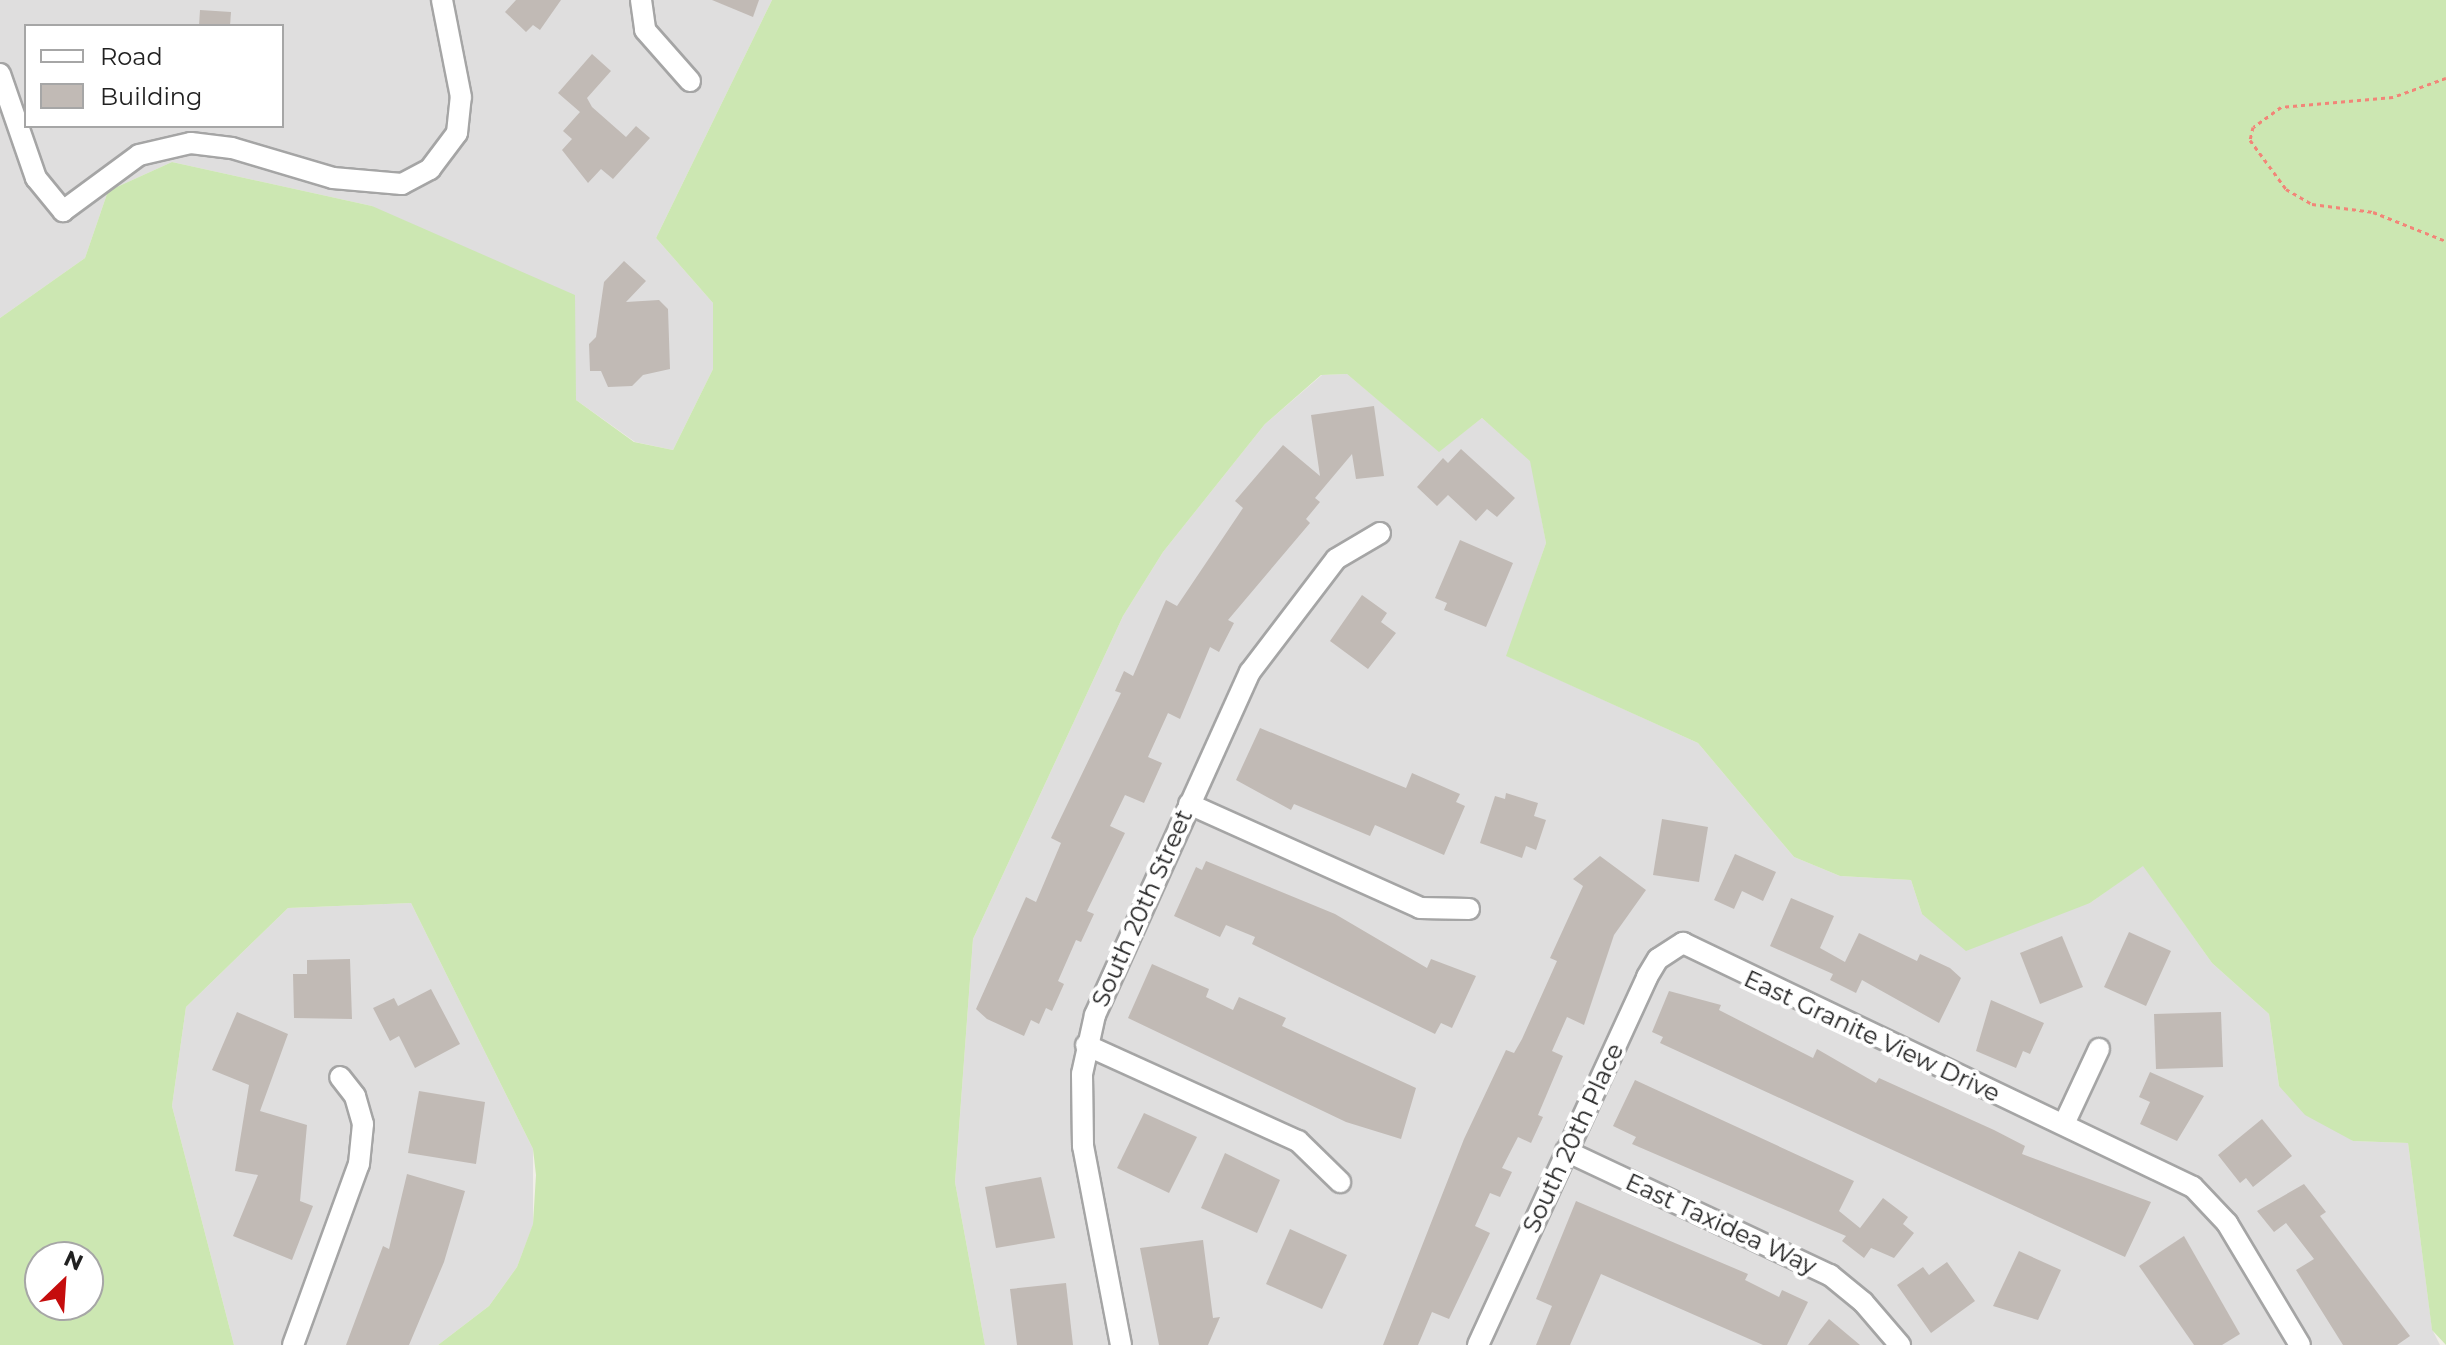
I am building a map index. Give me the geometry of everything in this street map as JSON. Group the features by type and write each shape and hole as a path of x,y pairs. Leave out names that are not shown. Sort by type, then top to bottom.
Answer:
{"street":[{"path":"0,74 36,178 63,211 139,155 191,143 232,148 333,178 402,184 430,169 457,133 461,97 442,0"},
{"path":"641,0 645,30 690,81"},
{"name":"South 20th Street","path":"1121,1345 1083,1146 1086,1045 1108,980 1189,804 1268,645 1336,559 1380,533"},
{"path":"1189,804 1420,908 1469,909"},
{"name":"East Granite View Drive","path":"1683,943 2169,1173 2210,1200 2300,1345"},
{"name":"South 20th Place","path":"1478,1345 1647,977 1658,959 1683,943"},
{"path":"1086,1045 1298,1141 1340,1182"},
{"path":"2064,1124 2099,1049"},
{"path":"293,1345 359,1164 363,1124 355,1096 340,1077"},
{"name":"East Taxidea Way","path":"1566,1151 1830,1275 1863,1302 1900,1345"}],"path":[{"path":"2446,78 2393,97 2281,107 2253,127 2250,140 2286,189 2312,204 2373,212 2446,241"}],"shaded area":[{"path":"0,0 772,0 656,238 713,303 713,369 673,450 635,442 576,400 372,206 172,162 108,191 85,258 0,318"},
{"path":"1347,374 1439,451 1482,418 1531,461 1546,543 1507,656 1698,743 1794,857 1840,876 1911,880 1922,914 2090,903 2143,865 2212,963 2269,1014 2279,1086 2353,1141 2408,1143 2432,1329 2440,1345 985,1345 955,1182 973,939 1123,616 1163,552 1265,424 1322,375"},
{"path":"411,903 533,1149 533,1225 517,1267 489,1306 438,1345 234,1345 172,1106 186,1007 288,908"}],"green space":[{"path":"772,0 2446,0 2446,1345 2432,1330 2408,1143 2353,1141 2305,1115 2279,1086 2269,1014 2212,963 2143,866 2090,903 1966,951 1922,914 1911,880 1840,876 1794,857 1698,743 1506,656 1546,543 1530,461 1482,418 1439,452 1347,374 1321,375 1265,424 1163,552 1123,616 973,939 955,1182 985,1345 438,1345 489,1306 517,1267 533,1224 536,1175 533,1149 411,903 288,908 186,1007 172,1106 234,1345 0,1345 0,318 85,258 108,191 172,162 372,206 575,295 576,400 634,442 673,450 713,369 713,303 656,238"}],"building":[{"path":"516,0 561,0 540,30 533,25 526,32 505,12"},
{"path":"712,0 759,0 753,17"},
{"path":"200,10 231,12 230,24 199,24"},
{"path":"592,54 611,71 587,98 592,107 626,137 636,126 650,138 613,179 601,169 588,183 562,150 572,139 563,131 580,112 558,93"},
{"path":"624,261 646,281 626,302 659,300 668,309 670,369 643,375 632,386 608,387 601,371 590,371 589,344 596,337 604,282"},
{"path":"1374,406 1384,476 1356,479 1352,454 1315,498 1320,502 1306,519 1310,523 1228,620 1234,623 1219,652 1210,647 1180,719 1168,713 1148,757 1162,763 1144,803 1125,795 1110,826 1125,833 1087,911 1094,914 1081,942 1076,940 1058,981 1064,984 1052,1011 1046,1008 1039,1024 1031,1020 1024,1036 987,1019 976,1009 1026,897 1036,902 1061,843 1051,838 1121,693 1115,691 1124,671 1133,676 1166,600 1177,606 1243,508 1235,501 1283,445 1320,476 1311,415"},
{"path":"1461,449 1515,498 1497,517 1487,509 1476,521 1448,495 1437,506 1417,487 1443,458 1448,463"},
{"path":"1460,540 1513,563 1486,627 1444,610 1447,603 1435,598"},
{"path":"1362,595 1387,613 1381,622 1396,633 1368,669 1330,641"},
{"path":"1260,728 1406,788 1412,773 1460,794 1456,802 1465,806 1444,855 1375,825 1370,836 1294,804 1291,810 1236,780"},
{"path":"1506,793 1538,803 1534,816 1546,820 1536,850 1526,846 1522,858 1480,843 1495,796 1505,799"},
{"path":"1662,819 1708,827 1699,882 1653,875"},
{"path":"1735,854 1776,872 1763,901 1742,891 1734,909 1714,900"},
{"path":"1600,856 1646,890 1614,935 1584,1025 1567,1017 1552,1051 1563,1056 1538,1115 1543,1117 1531,1143 1518,1137 1502,1168 1512,1172 1500,1197 1490,1193 1475,1226 1490,1233 1449,1319 1432,1312 1418,1345 1383,1345 1464,1139 1506,1050 1514,1053 1522,1039 1557,961 1550,958 1583,886 1573,879"},
{"path":"1206,861 1335,914 1427,968 1431,959 1476,976 1452,1028 1441,1023 1435,1034 1252,944 1255,937 1226,925 1220,937 1174,916 1196,867 1202,870"},
{"path":"1791,898 1834,916 1820,948 1845,962 1859,933 1917,961 1920,954 1950,968 1961,978 1939,1023 1862,980 1856,993 1830,980 1833,974 1770,946"},
{"path":"2129,932 2171,951 2146,1006 2104,987"},
{"path":"2062,936 2083,987 2040,1004 2020,953"},
{"path":"350,959 352,1019 294,1018 293,974 307,974 307,960"},
{"path":"1152,964 1209,989 1206,997 1233,1010 1239,997 1286,1018 1282,1026 1416,1088 1401,1139 1346,1122 1128,1018"},
{"path":"431,989 460,1044 415,1068 399,1036 390,1041 373,1008 394,998 398,1006"},
{"path":"1669,991 1721,1005 1719,1010 1813,1058 1817,1049 1876,1083 1879,1078 1994,1130 2025,1146 2022,1154 2151,1202 2125,1257 1660,1043 1663,1037 1652,1032"},
{"path":"1991,1000 2044,1023 2030,1054 2023,1051 2016,1068 1976,1051"},
{"path":"237,1012 288,1034 260,1111 307,1125 300,1201 313,1206 292,1260 233,1236 258,1175 235,1171 249,1085 212,1070"},
{"path":"2221,1012 2223,1067 2156,1069 2154,1014"},
{"path":"2150,1072 2204,1096 2177,1141 2140,1124 2150,1102 2139,1097"},
{"path":"1635,1080 1854,1181 1839,1211 1860,1228 1883,1198 1908,1217 1903,1224 1914,1233 1894,1258 1871,1248 1864,1258 1842,1241 1846,1236 1632,1144 1636,1137 1613,1126"},
{"path":"419,1091 485,1102 476,1164 408,1153"},
{"path":"1144,1113 1197,1137 1169,1193 1117,1168"},
{"path":"2262,1119 2292,1156 2253,1187 2246,1178 2240,1183 2218,1155"},
{"path":"1225,1153 1280,1180 1257,1233 1201,1208"},
{"path":"407,1174 465,1191 444,1262 409,1345 346,1345 383,1246 389,1249"},
{"path":"1041,1177 1055,1238 996,1248 985,1187"},
{"path":"2304,1184 2326,1212 2320,1216 2410,1336 2397,1345 2343,1345 2296,1270 2314,1259 2286,1223 2274,1232 2257,1211"},
{"path":"1576,1201 1748,1274 1745,1280 1779,1297 1782,1290 1808,1302 1787,1345 1763,1345 1601,1274 1570,1345 1536,1345 1552,1306 1536,1299"},
{"path":"1290,1229 1347,1255 1322,1309 1266,1284"},
{"path":"2184,1236 2240,1334 2222,1345 2194,1345 2139,1266"},
{"path":"1203,1240 1213,1318 1220,1317 1208,1345 1159,1345 1140,1248"},
{"path":"2019,1251 2061,1270 2038,1320 1993,1306"},
{"path":"1947,1262 1975,1301 1931,1333 1897,1285 1923,1267 1929,1275"},
{"path":"1066,1283 1073,1345 1017,1345 1010,1289"},
{"path":"1829,1319 1860,1345 1808,1345"}]}
